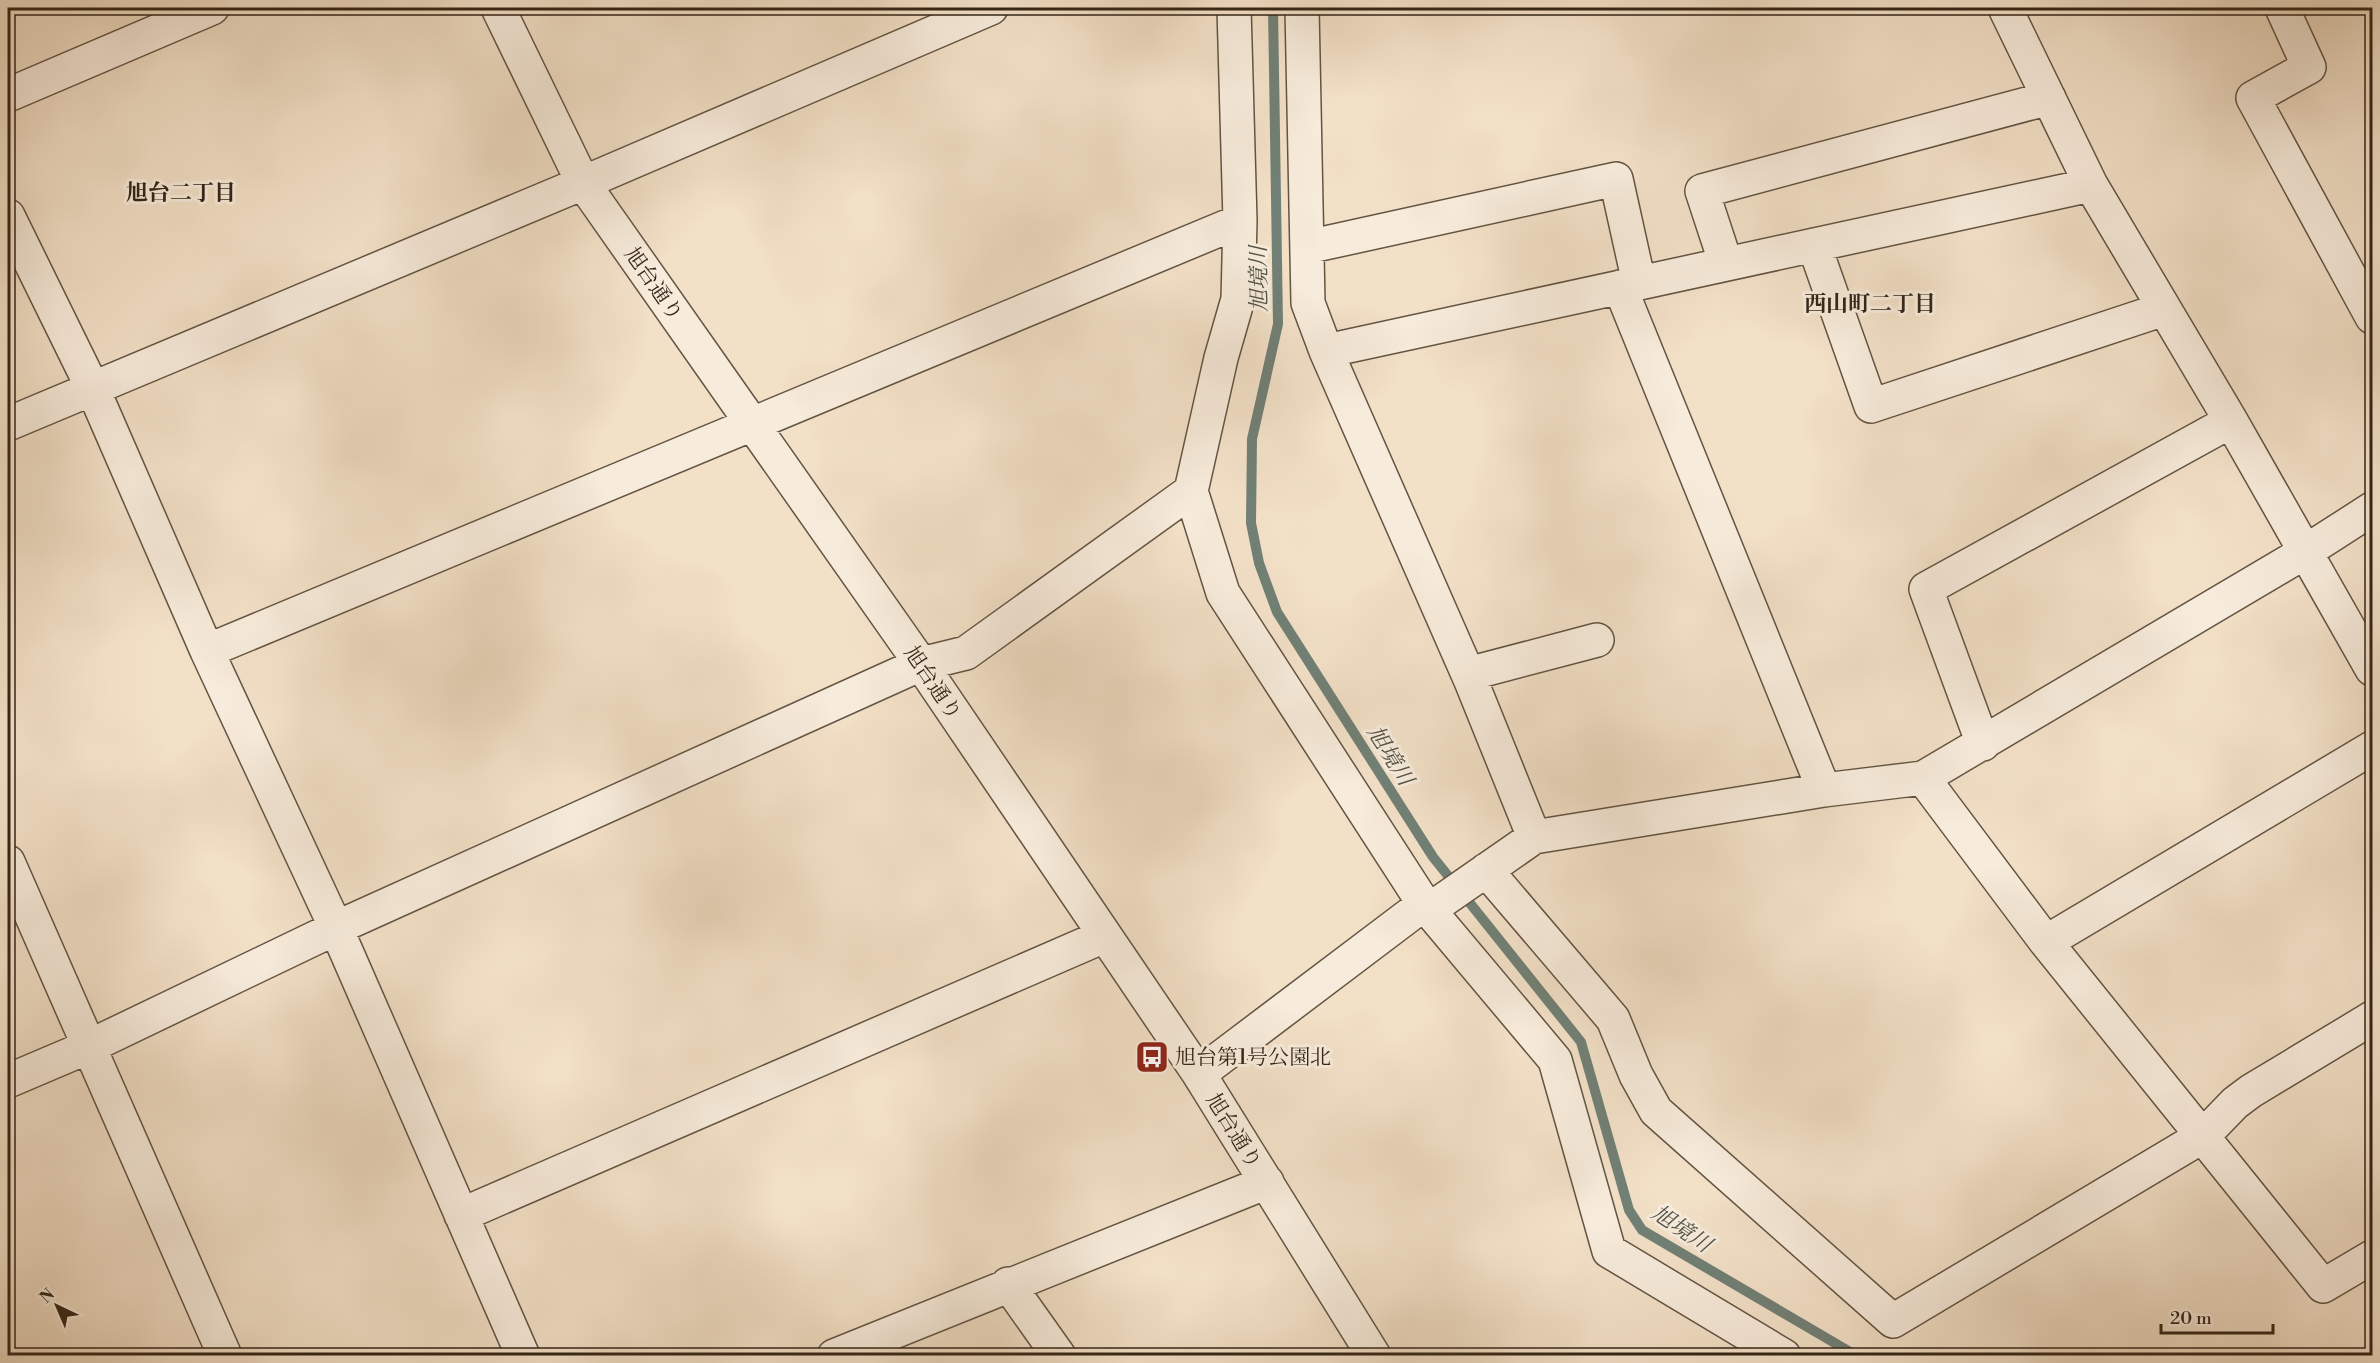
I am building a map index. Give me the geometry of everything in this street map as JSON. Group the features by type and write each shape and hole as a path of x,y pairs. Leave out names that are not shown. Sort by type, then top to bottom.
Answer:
{"street":[{"path":"8,95 212,8"},
{"name":"旭台通り","path":"498,8 584,183 921,664 1199,1074 1374,1356"},
{"path":"8,424 584,183 991,8"},
{"path":"1234,8 1240,221 1238,299 1221,358 1191,491 1223,593 1430,906 1555,1060 1609,1251 1784,1356"},
{"path":"1302,8 1308,303 1326,351 1468,674 1534,837"},
{"path":"2005,8 2091,185 2373,669"},
{"path":"2282,8 2310,67 2253,98 2373,316"},
{"path":"1726,264 1702,191 2049,98"},
{"path":"1307,247 1616,179 1629,285 1824,790"},
{"path":"1326,351 2091,185"},
{"path":"8,216 92,387 207,651 336,928 523,1356"},
{"path":"207,651 1240,221"},
{"path":"1814,244 1871,406 2164,309"},
{"path":"1983,744 1926,589 2230,421"},
{"path":"8,1081 88,1047 336,928 921,664 966,653 1191,491"},
{"path":"1199,1074 1430,906 1534,837 1824,790 1923,778 2305,552 2373,509"},
{"path":"1468,674 1596,640"},
{"path":"2046,942 2373,748"},
{"path":"1923,778 2046,942 2323,1286 2373,1257"},
{"path":"8,861 225,1356"},
{"path":"1479,875 1613,1019 1636,1076 1656,1111 1893,1321 2203,1136 2251,1090 2373,1018"},
{"path":"461,1215 1104,936"},
{"path":"834,1356 1008,1284 1267,1182"},
{"path":"1008,1284 1059,1356"}],"waterway":[{"name":"旭境川","path":"1273,8 1278,324 1252,439 1251,523 1259,563 1277,612 1433,857 1581,1042 1629,1210 1642,1230 1857,1356"}],"place":[{"name":"旭台第1号公園北","path":"1152,1057"}],"district":[{"name":"旭台二丁目","path":"181,192"},
{"name":"西山町二丁目","path":"1870,303"}]}
